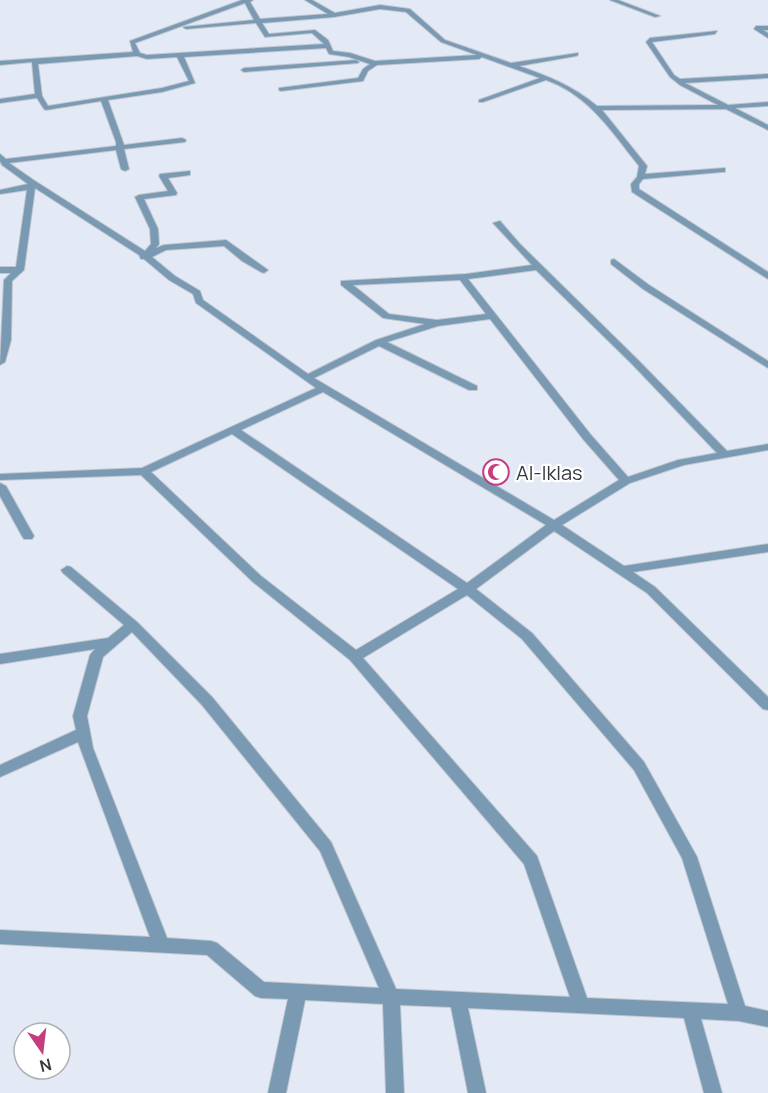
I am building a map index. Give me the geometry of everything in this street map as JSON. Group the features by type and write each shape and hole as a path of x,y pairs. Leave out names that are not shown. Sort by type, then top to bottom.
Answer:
{"street":[{"path":"137,54 132,42 248,0 247,2 267,36 313,31 326,41 331,53 350,55 375,63"},
{"path":"308,0 334,15"},
{"path":"613,0 657,16"},
{"path":"170,28 334,15 380,8 408,10 443,41 546,78 580,95 638,156 643,166 641,177 635,184 635,190 768,276"},
{"path":"768,28 756,28 768,36"},
{"path":"715,32 650,40 663,64 678,81 768,128"},
{"path":"0,63 137,54 147,57 327,46"},
{"path":"35,62 39,96 46,108 194,82 179,54"},
{"path":"511,65 576,54"},
{"path":"244,70 486,56"},
{"path":"281,89 361,80 365,70 375,63"},
{"path":"678,81 768,76"},
{"path":"481,101 546,78"},
{"path":"0,101 39,96"},
{"path":"105,99 120,147 124,169"},
{"path":"594,108 726,107 768,104"},
{"path":"2,159 182,140"},
{"path":"2,159 32,185 144,257 172,279 197,293 199,301 307,378 554,525 651,590 766,700"},
{"path":"641,177 722,170"},
{"path":"144,257 155,243 154,229 139,197 173,193 163,176 187,173"},
{"path":"0,192 32,185"},
{"path":"0,362 8,280 20,270 32,185"},
{"path":"497,223 725,455"},
{"path":"144,257 164,248 226,243 244,259 264,270"},
{"path":"614,262 646,287 768,365"},
{"path":"437,323 386,316 344,283 462,277 538,267"},
{"path":"0,270 20,270"},
{"path":"462,277 579,428 626,481"},
{"path":"307,378 379,342 437,323 491,316"},
{"path":"379,342 473,388"},
{"path":"0,477 144,471 324,388"},
{"path":"233,430 466,589 527,636 639,766 689,857 739,1013"},
{"path":"355,657 466,589 554,525 626,481 682,462 768,447"},
{"path":"144,471 257,579 355,657 531,861 581,1005"},
{"path":"0,486 28,536"},
{"path":"622,570 768,548"},
{"path":"67,570 132,625 207,701 326,847 391,996 394,1093"},
{"path":"132,625 97,655 80,716 86,748 161,945"},
{"path":"0,659 113,641"},
{"path":"0,771 83,733"},
{"path":"0,937 211,948 261,990 690,1010 739,1013 768,1019"},
{"path":"277,1093 298,992"},
{"path":"458,1000 477,1093"},
{"path":"690,1010 714,1093"}],"place":[{"name":"Al-Iklas","path":"496,472"}]}
